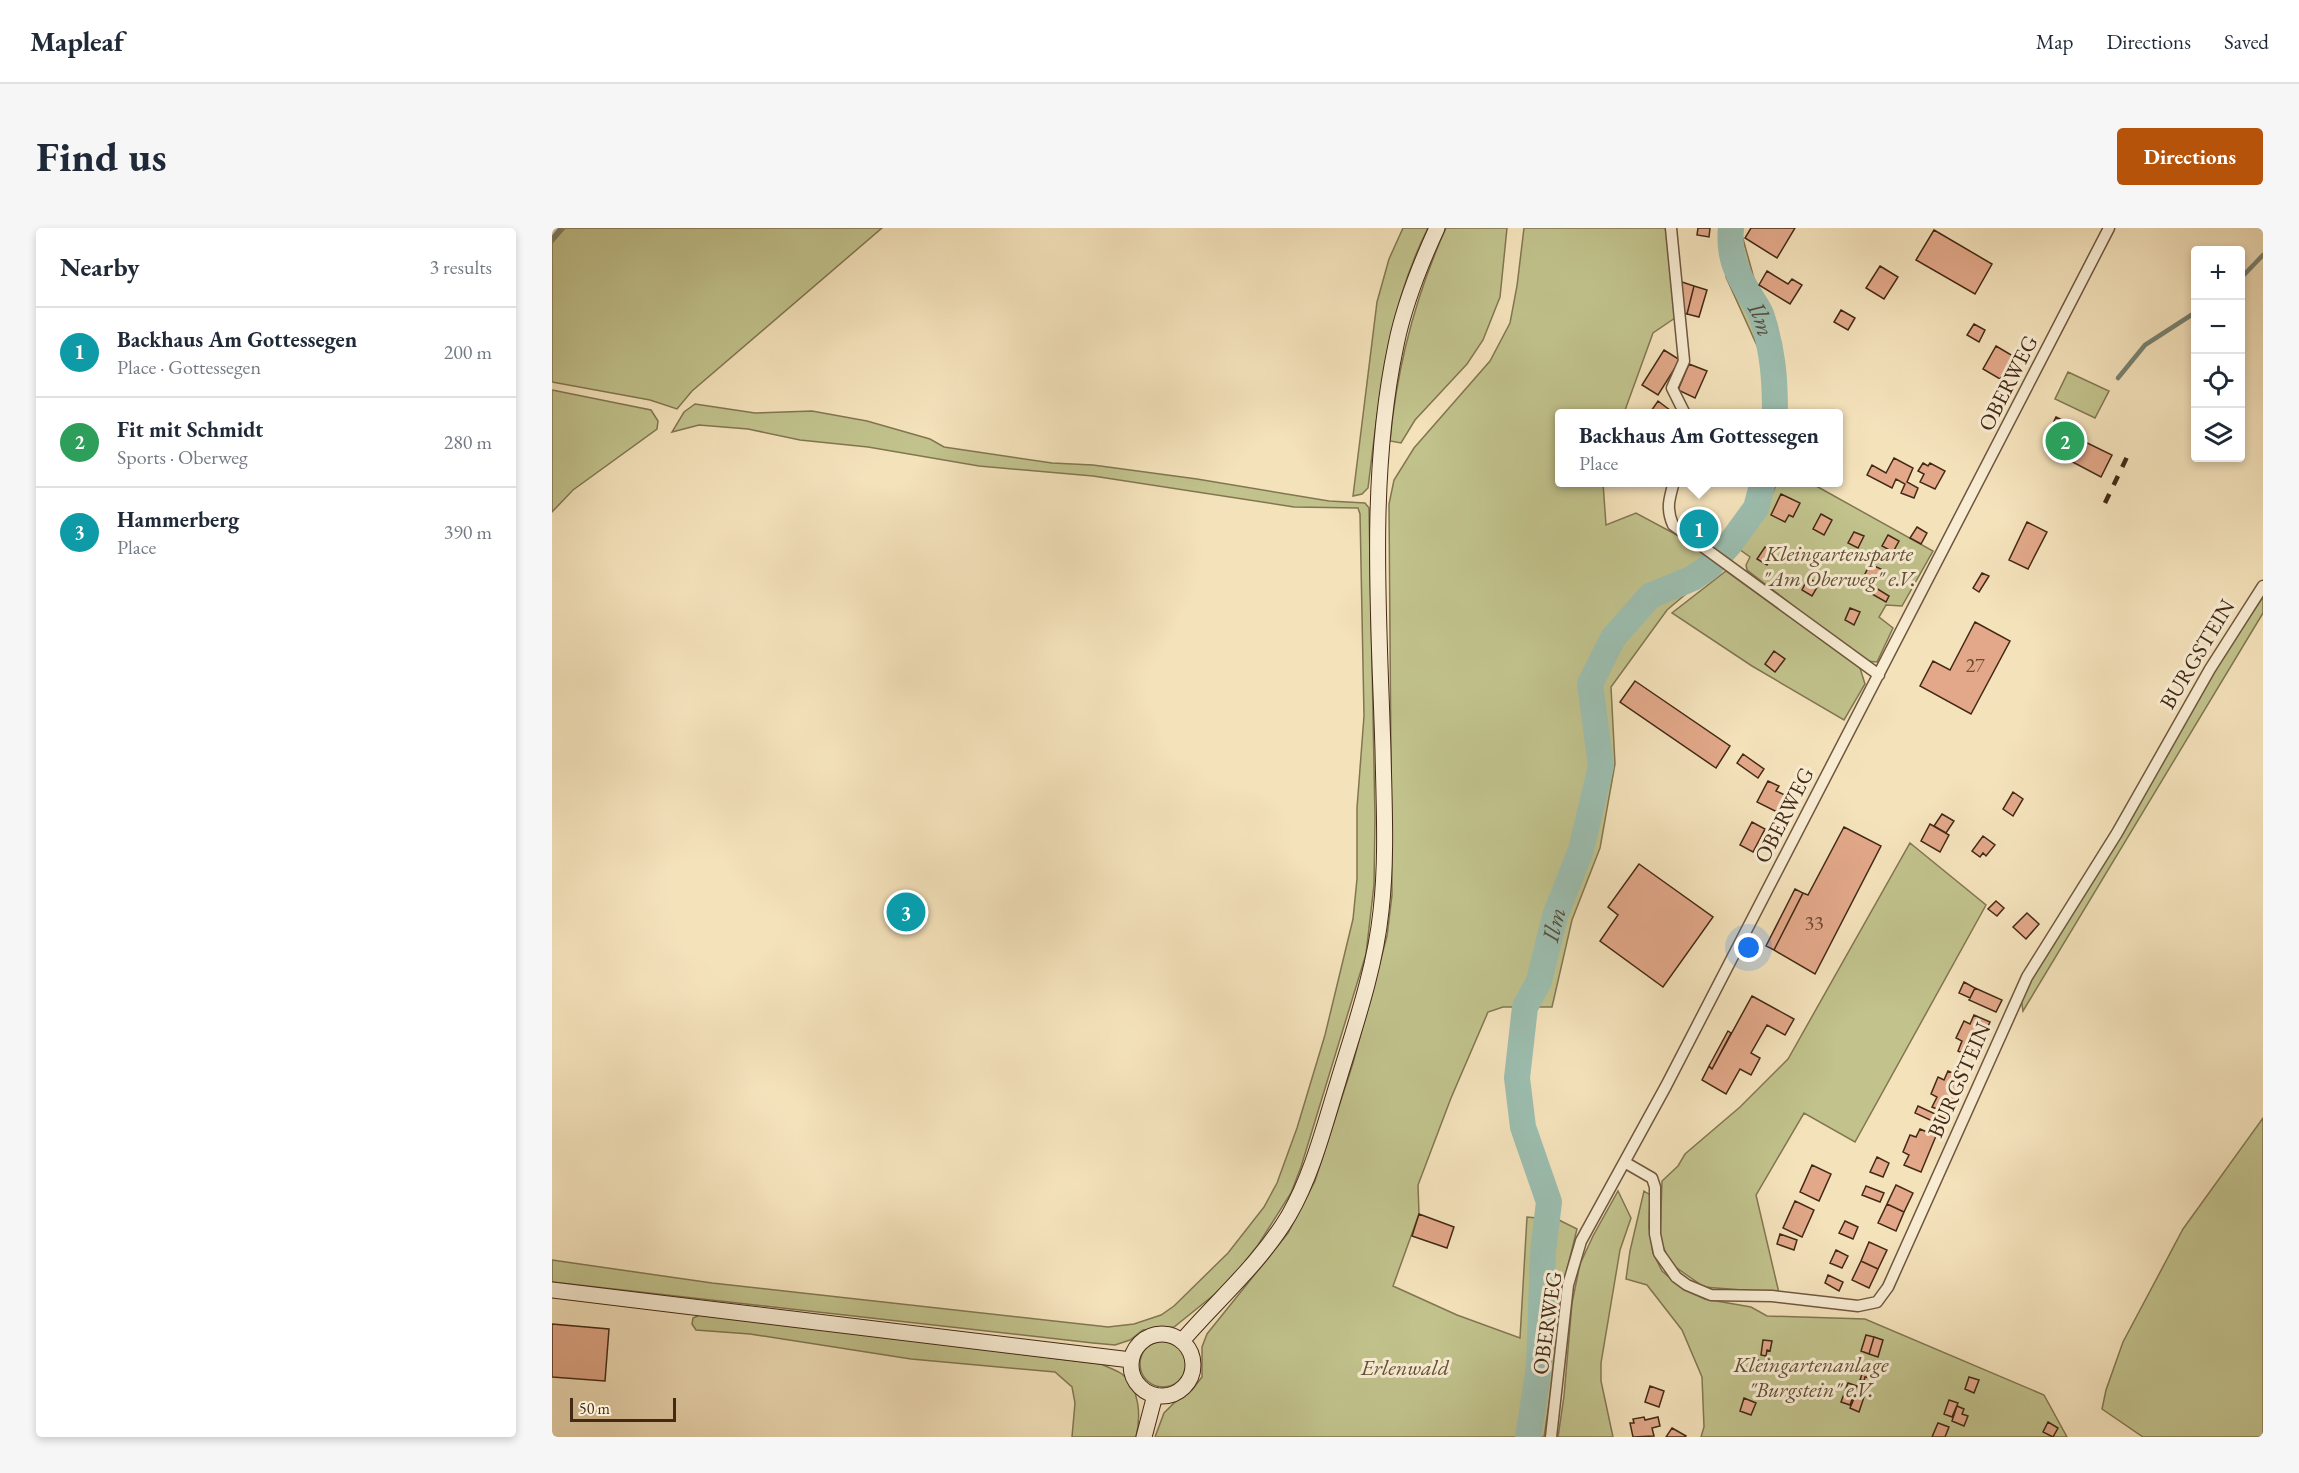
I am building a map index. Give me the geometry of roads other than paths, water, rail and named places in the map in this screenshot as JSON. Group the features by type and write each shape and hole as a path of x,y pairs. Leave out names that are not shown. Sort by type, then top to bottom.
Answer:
{"main road":[{"path":"1182,1341 1266,1249 1288,1216 1300,1192 1328,1112 1376,949 1384,859 1378,567 1378,499 1384,417 1396,342 1422,261 1437,228"},
{"path":"552,1290 1131,1360"},
{"path":"1158,1334 1168,1334 1182,1341 1190,1351 1192,1359 1190,1378 1177,1392 1170,1395 1155,1395 1142,1389 1135,1380 1131,1360 1137,1346 1149,1336 1158,1334"},
{"path":"1144,1437 1155,1395"}],"street":[{"path":"1671,228 1684,361 1672,388 1682,409"},
{"name":"OBERWEG","path":"1551,1437 1568,1285 1581,1241 1626,1163 2109,228"},
{"path":"1673,487 1668,502 1668,514 1673,525 1879,675"},
{"name":"BURGSTEIN","path":"1626,1163 1652,1178 1655,1187 1655,1234 1659,1253 1676,1277 1687,1285 1712,1295 1772,1296 1858,1306 1877,1302 1888,1287 2027,977 2116,833 2210,669 2263,586"}],"waterway":[{"path":"552,239 561,228"},
{"name":"Ilm","path":"1731,228 1732,256 1761,314 1769,342 1774,377 1775,409"},
{"path":"2245,274 2263,255"},
{"path":"2118,378 2145,345 2191,315"},
{"name":"Ilm","path":"1528,1437 1539,1367 1543,1252 1549,1202 1523,1127 1517,1078 1525,1007 1539,981 1555,916 1581,850 1601,766 1590,684 1613,638 1650,596 1693,578 1709,567 1729,545 1756,508 1762,487"}],"railway":[{"path":"2105,503 2127,457"}],"place":[{"name":"Fit mit Schmidt","path":"2065,441"},
{"name":"Backhaus Am Gottessegen","path":"1699,529"},
{"name":"Hammerberg","path":"906,912"}],"park label":[{"name":"Kleingartensparte \"Am Oberweg\" e.V.","path":"1839,566"},
{"name":"Erlenwald","path":"1405,1367"},
{"name":"Kleingartenanlage \"Burgstein\" e.V.","path":"1811,1376"}]}
